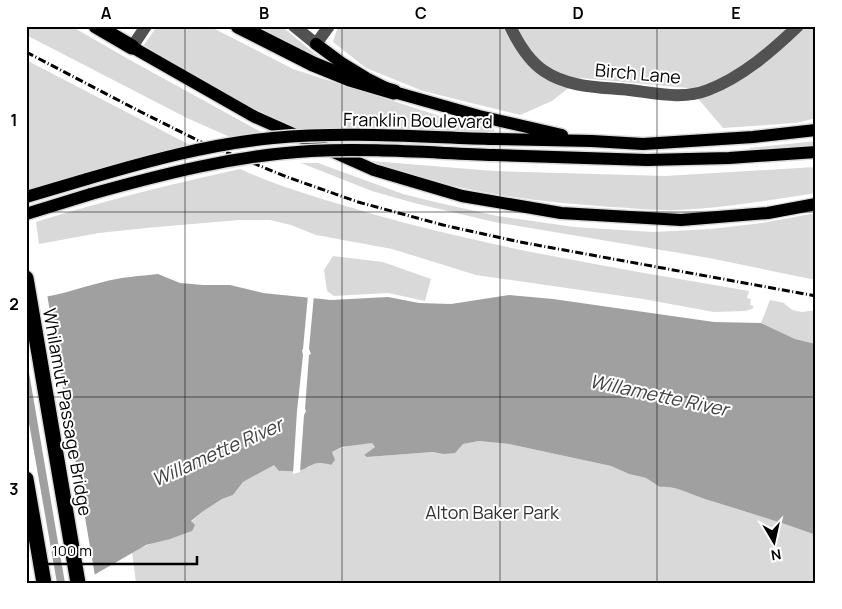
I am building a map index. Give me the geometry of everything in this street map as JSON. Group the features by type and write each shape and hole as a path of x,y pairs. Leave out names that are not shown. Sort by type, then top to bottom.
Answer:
{"highway":[{"path":"96,26 132,47"},
{"path":"238,26 313,64 350,79 394,92"},
{"name":"Whilamut Passage Bridge","path":"26,278 78,583"},
{"path":"26,479 44,583"}],"main road":[{"path":"316,44 343,64 394,92 479,116 592,141"},
{"path":"132,47 254,118 374,170 462,196 561,213 681,220 768,213 816,204"},
{"name":"Franklin Boulevard","path":"26,197 144,162 207,148 271,138 348,135 643,144 753,137 816,130"},
{"name":"Franklin Boulevard","path":"26,214 148,178 229,161 275,155 352,150 647,160 729,158 816,152"}],"street":[{"path":"132,47 146,26"},
{"path":"294,26 316,44 329,26"},
{"name":"Birch Lane","path":"510,26 519,43 535,64 556,78 592,87 681,95 707,91 724,83 752,65 798,26"}],"green space":[{"path":"26,26 71,26 263,133 232,138 187,118 26,35"},
{"path":"157,26 209,26 293,69 443,117 494,129 493,136 416,130 292,131 146,48 144,45"},
{"path":"254,26 281,26 319,57 317,58"},
{"path":"338,26 816,26 816,118 796,123 723,128 689,88 581,78 552,101 520,115 423,91 366,68 333,42"},
{"path":"26,60 192,146 28,190 26,182"},
{"path":"816,141 816,148 750,153 750,148"},
{"path":"371,161 494,171 665,176 816,167 816,193 677,210 581,205 520,198 459,187 430,180"},
{"path":"301,163 318,163 403,194 435,202 497,216 574,227 653,232 711,229 762,223 816,213 816,280 709,258 494,222 372,191"},
{"path":"240,169 320,198 416,226 511,248 749,291 747,298 751,299 750,305 754,306 752,309 745,311 714,312 643,299 476,275 392,249 316,235 291,225 270,220 239,220 146,228 99,233 39,244 36,222 137,193"},
{"path":"333,256 383,262 431,279 425,301 388,293 334,296 327,291 324,270"},
{"path":"770,300 784,303 792,310 802,312 816,310 816,344 795,339 761,323"},
{"name":"Alton Baker Park","path":"479,441 509,444 611,466 629,474 646,478 660,487 678,489 816,535 816,583 136,583 132,552 192,531 191,522 202,512 222,499 233,495 243,482 274,464 287,469 308,468 314,463 320,462 331,465 332,452 362,444 372,443 375,447 364,455 367,457 433,452 443,454 463,444"}],"water":[{"name":"Willamette River","path":"158,274 180,283 230,285 263,293 331,300 388,297 419,303 451,304 509,295 553,299 714,322 761,323 795,339 816,344 816,535 678,489 660,487 646,478 629,474 611,466 509,444 479,441 463,444 455,453 443,454 433,452 367,457 364,455 375,447 372,443 342,447 332,452 335,460 331,465 315,463 302,470 279,471 274,465 243,482 233,495 222,499 202,512 191,521 195,525 192,531 146,545 80,583 26,583 26,299 56,295 117,279"}],"pier":[{"path":"47,294 95,576 85,583 65,583 26,355 26,296"},
{"path":"308,295 314,295 309,349 311,354 309,355 300,472 293,474 302,350"},
{"path":"26,406 57,583 26,583"}],"railway":[{"path":"26,52 199,141 287,177 358,202 443,225 520,242 816,296"}]}
